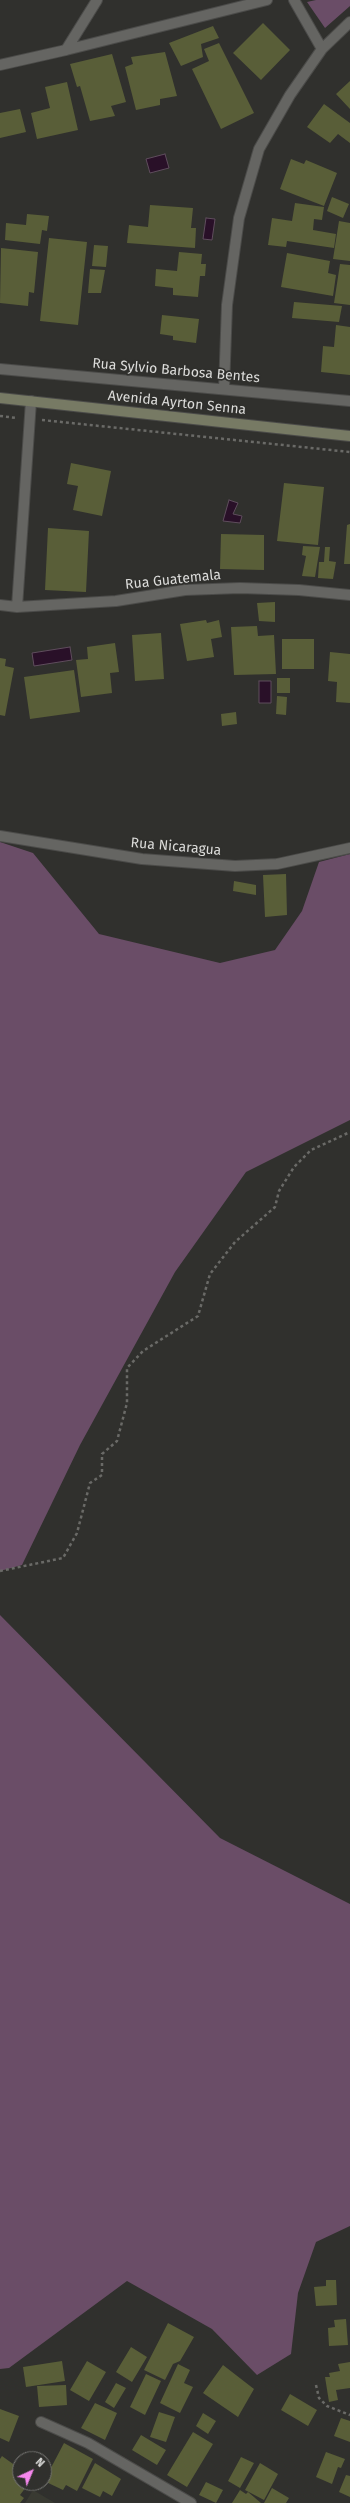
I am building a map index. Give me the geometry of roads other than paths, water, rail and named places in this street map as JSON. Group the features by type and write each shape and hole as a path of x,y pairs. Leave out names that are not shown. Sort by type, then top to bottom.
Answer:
{"main road":[{"name":"Avenida Ayrton Senna","path":"0,398 31,400 350,436"}],"street":[{"path":"66,50 97,0"},
{"path":"0,65 267,0"},
{"path":"294,0 322,48"},
{"path":"224,389 228,305 240,218 257,156 290,95 322,48 350,22"},
{"name":"Rua Sylvio Barbosa Bentes","path":"0,369 350,401"},
{"path":"16,607 31,400"},
{"name":"Rua Guatemala","path":"0,605 16,607 116,601 185,590 240,588 299,590 350,595"},
{"name":"Rua Nicaragua","path":"0,836 142,858 234,866 276,864 350,848"},
{"path":"42,2422 88,2443 191,2503"}]}
